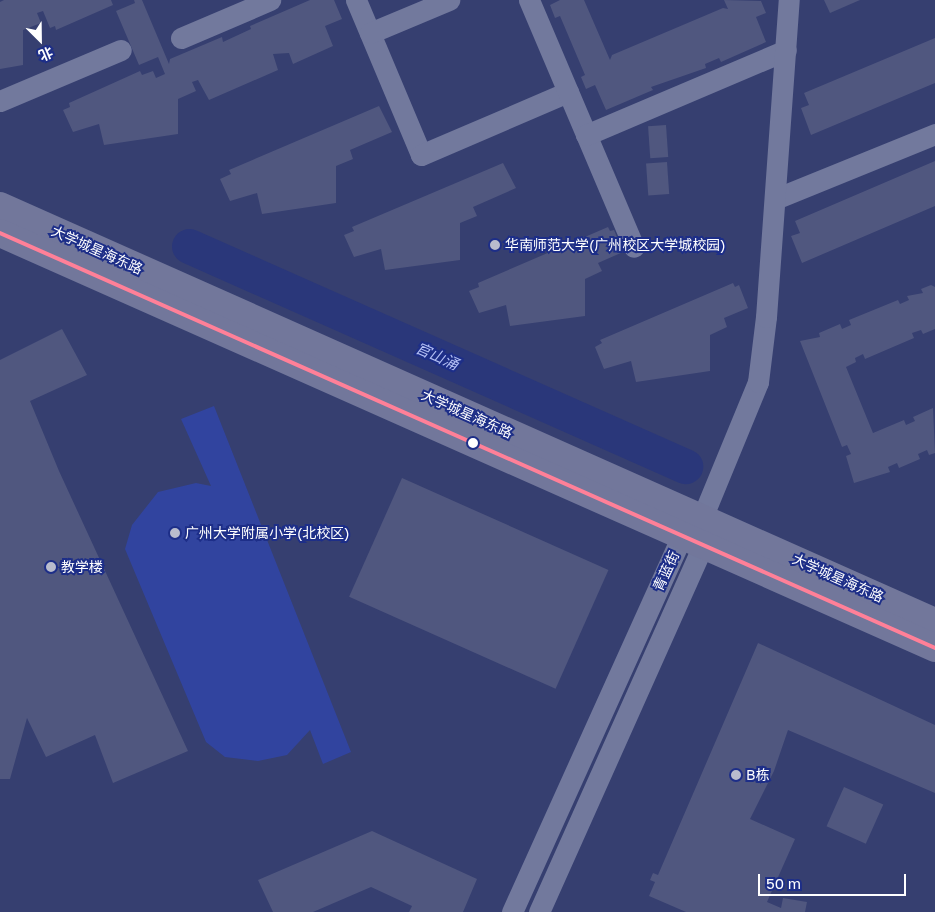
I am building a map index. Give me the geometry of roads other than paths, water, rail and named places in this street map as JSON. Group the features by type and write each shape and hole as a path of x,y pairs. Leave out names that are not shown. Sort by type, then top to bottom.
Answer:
{"main road":[{"name":"大学城星海东路","path":"0,206 696,533 935,648"},
{"name":"大学城星海东路","path":"0,233 696,533 935,622"}],"street":[{"path":"181,38 270,0"},
{"path":"356,0 422,154 568,92"},
{"path":"370,33 449,0"},
{"path":"529,0 634,247"},
{"path":"696,533 761,368 789,0"},
{"path":"0,101 121,50"},
{"path":"586,135 786,50"},
{"path":"775,199 935,134"},
{"name":"青蓝街","path":"512,912 696,533"},
{"name":"青蓝街","path":"539,912 696,533"}],"waterway":[{"name":"官山涌","path":"189,246 685,466"}],"place":[{"name":"华南师范大学(广州校区大学城校园)","path":"495,245"},
{"name":"广州大学附属小学(北校区)","path":"175,533"},
{"name":"教学楼","path":"51,567"},
{"name":"B栋","path":"736,775"}]}
